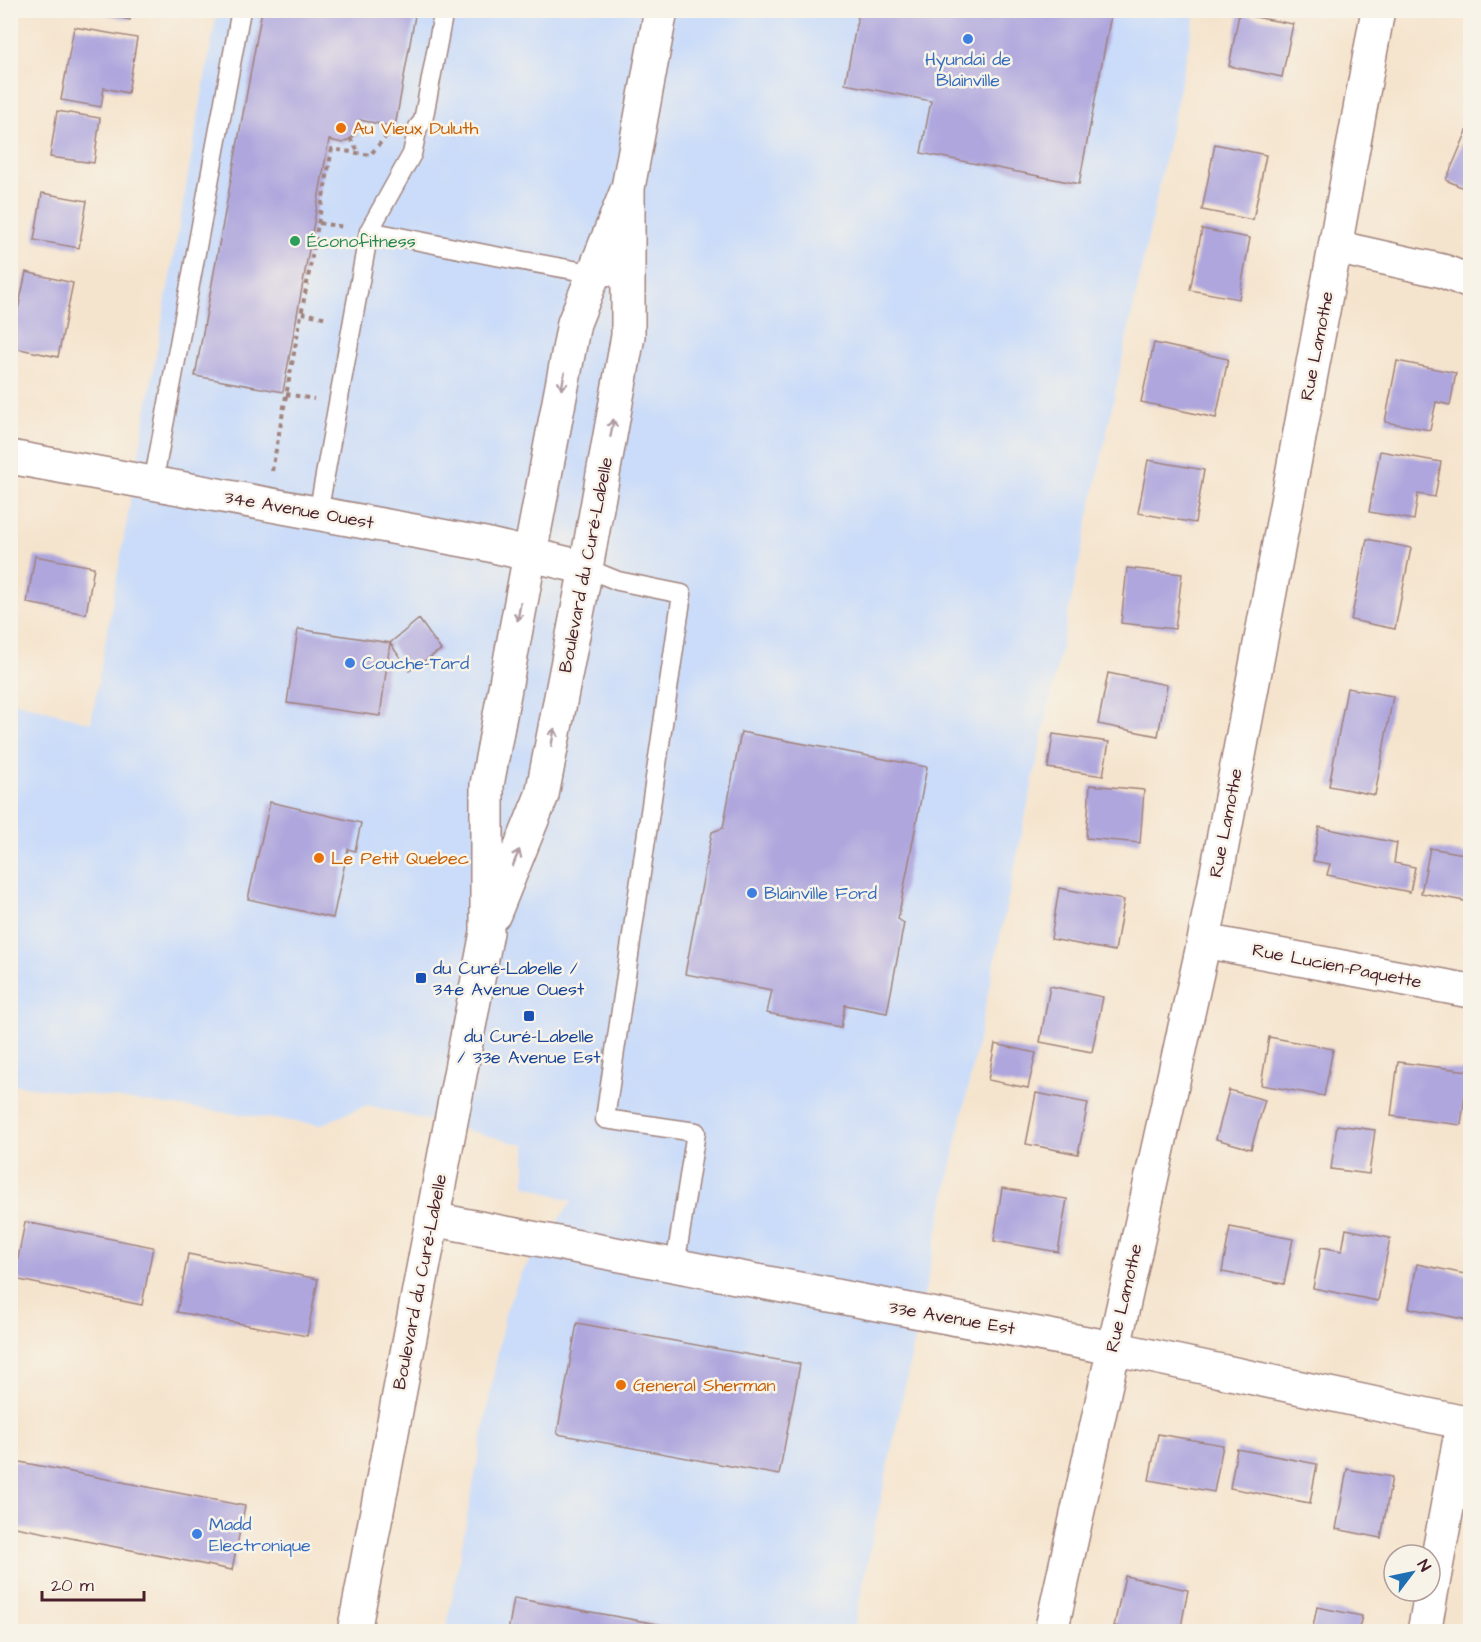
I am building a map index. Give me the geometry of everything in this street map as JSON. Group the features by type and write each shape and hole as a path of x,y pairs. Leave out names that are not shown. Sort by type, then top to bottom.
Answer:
{"street":[{"name":"Boulevard du Curé-Labelle","path":"354,1632 487,932 488,786 530,554 574,323 628,188 662,10"},
{"name":"Rue Lamothe","path":"1051,1632 1204,941 1378,10"},
{"name":"Boulevard du Curé-Labelle","path":"487,932 542,795 586,568 628,336 628,188"},
{"path":"1335,247 1443,271 1470,282"},
{"name":"34e Avenue Ouest","path":"10,457 485,544 586,568"},
{"name":"Rue Lucien-Paquette","path":"1204,941 1470,991"},
{"name":"33e Avenue Est","path":"432,1219 1113,1348 1467,1423"},
{"path":"1424,1632 1467,1423"}],"lane":[{"path":"153,484 241,10"},
{"path":"318,514 369,231 412,154 418,127 423,121 444,10"},
{"path":"369,231 629,280"},
{"path":"586,568 618,581 682,594 605,1119 696,1132 675,1266"}],"path":[{"path":"272,473 330,149 370,155 395,127"},
{"path":"350,138 359,154"}],"shaded area":[{"path":"217,11 1196,11 853,1631 446,1631 505,1313 521,1273 572,1201 525,1185 525,1145 367,1105 320,1125 11,1084 10,721 14,701 91,723"}],"building":[{"path":"88,10 132,10 130,20"},
{"path":"262,10 416,10 395,127 359,120 356,135 343,143 329,140 283,392 195,376"},
{"path":"859,10 1112,10 1079,184 921,153 931,101 845,84"},
{"path":"1239,14 1293,24 1282,77 1229,66"},
{"path":"74,27 137,38 128,93 104,88 101,107 61,100"},
{"path":"57,111 100,118 94,163 50,157"},
{"path":"1467,131 1470,132 1470,191 1446,180"},
{"path":"1215,144 1266,155 1253,220 1202,210"},
{"path":"42,193 87,201 79,248 34,240"},
{"path":"1202,229 1250,238 1239,299 1190,290"},
{"path":"26,272 73,283 58,357 10,347"},
{"path":"1154,343 1228,359 1216,418 1141,402"},
{"path":"1397,361 1456,373 1450,405 1436,402 1430,430 1385,422"},
{"path":"1380,451 1441,462 1435,497 1418,494 1414,520 1369,512"},
{"path":"1148,460 1204,470 1195,523 1138,513"},
{"path":"1367,539 1411,548 1395,629 1351,620"},
{"path":"35,556 94,567 86,614 27,603"},
{"path":"1127,568 1182,574 1175,629 1121,623"},
{"path":"419,619 441,650 409,671 390,643"},
{"path":"298,629 390,643 380,716 287,703"},
{"path":"1108,673 1167,685 1158,736 1098,724"},
{"path":"1347,688 1393,696 1375,795 1329,786"},
{"path":"741,732 927,767 898,919 904,923 887,1013 845,1005 841,1028 767,1013 772,990 685,974 712,832 723,828"},
{"path":"1053,734 1109,742 1103,776 1048,768"},
{"path":"1090,785 1144,790 1140,843 1086,838"},
{"path":"270,802 361,823 355,851 348,849 333,918 248,899"},
{"path":"1319,827 1397,843 1394,863 1415,867 1410,892 1327,875 1330,864 1313,861"},
{"path":"1430,848 1470,855 1470,902 1421,893"},
{"path":"1059,888 1124,900 1115,951 1051,939"},
{"path":"1050,986 1103,997 1092,1052 1040,1042"},
{"path":"1269,1037 1333,1049 1324,1096 1261,1085"},
{"path":"995,1044 1036,1053 1028,1088 988,1080"},
{"path":"1398,1062 1468,1071 1461,1125 1391,1116"},
{"path":"1229,1090 1265,1100 1251,1149 1216,1139"},
{"path":"1036,1093 1088,1103 1078,1154 1026,1144"},
{"path":"1337,1125 1375,1130 1369,1174 1331,1169"},
{"path":"1002,1188 1067,1199 1058,1252 994,1241"},
{"path":"25,1222 153,1247 142,1305 14,1279"},
{"path":"1230,1227 1293,1239 1284,1284 1222,1272"},
{"path":"1346,1229 1390,1238 1378,1301 1313,1288 1321,1247 1342,1251"},
{"path":"188,1254 318,1279 307,1336 177,1312"},
{"path":"1417,1264 1470,1275 1468,1320 1409,1308"},
{"path":"577,1323 800,1364 779,1475 557,1434"},
{"path":"1158,1434 1223,1445 1214,1492 1149,1480"},
{"path":"1237,1449 1317,1464 1310,1503 1230,1488"},
{"path":"10,1460 245,1506 232,1570 10,1526"},
{"path":"1347,1469 1392,1477 1381,1538 1336,1529"},
{"path":"1125,1576 1188,1590 1180,1632 1135,1632 1135,1630 1114,1626"},
{"path":"514,1598 690,1630 690,1632 508,1632"},
{"path":"1317,1607 1362,1616 1358,1632 1312,1632"}],"place":[{"name":"Hyundai de Blainville","path":"968,39"},
{"name":"Au Vieux Duluth","path":"341,128"},
{"name":"Éconofitness","path":"295,241"},
{"name":"Couche-Tard","path":"350,663"},
{"name":"Le Petit Quebec","path":"319,858"},
{"name":"Blainville Ford","path":"752,893"},
{"name":"du Curé-Labelle / 34e Avenue Ouest","path":"421,978"},
{"name":"du Curé-Labelle / 33e Avenue Est","path":"529,1016"},
{"name":"General Sherman","path":"621,1385"},
{"name":"Madd Electronique","path":"197,1534"}]}
